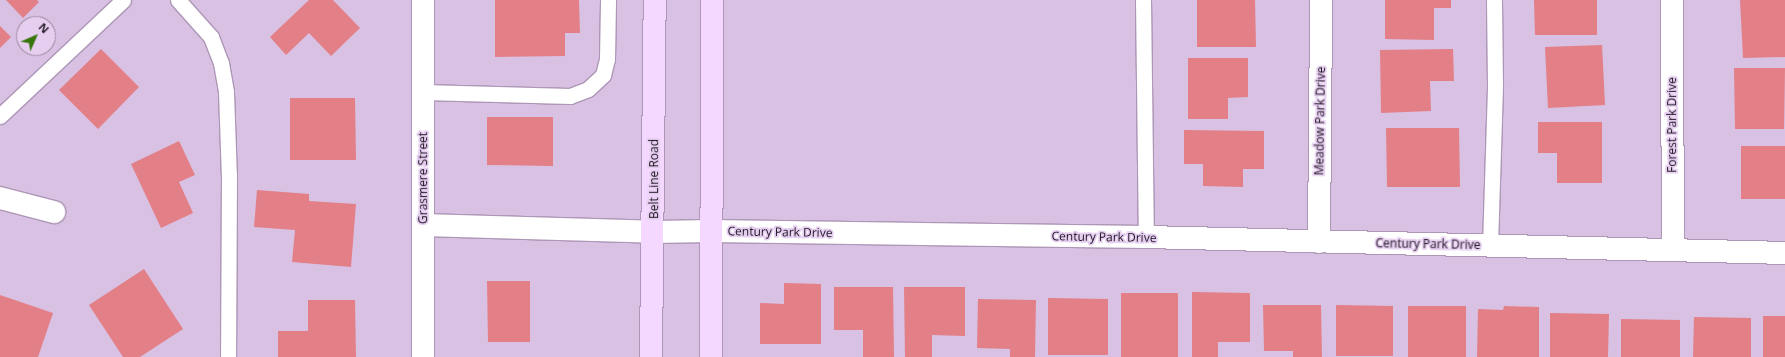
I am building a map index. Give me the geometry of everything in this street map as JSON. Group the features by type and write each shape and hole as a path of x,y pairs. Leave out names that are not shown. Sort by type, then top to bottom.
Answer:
{"main road":[{"name":"Belt Line Road","path":"652,357 655,0"},
{"path":"710,357 712,0"}],"street":[{"name":"Grasmere Street","path":"423,0 423,357"},
{"name":"Meadow Park Drive","path":"1319,242 1321,0"},
{"name":"Forest Park Drive","path":"1672,0 1673,250"},
{"path":"0,198 54,212"},
{"name":"Century Park Drive","path":"423,225 654,232 711,231 1146,237 1785,253"}],"lane":[{"path":"0,116 123,0"},
{"path":"178,0 211,37 221,63 226,92 229,176 228,357"},
{"path":"423,92 570,96 588,90 603,75 607,59 608,0"},
{"path":"1143,0 1146,237"},
{"path":"1490,246 1496,84 1494,0"}],"building":[{"path":"6,0 37,0 39,2 25,16 21,16"},
{"path":"309,0 333,0 360,28 331,56 309,33 286,55 270,37"},
{"path":"495,0 579,0 580,33 565,33 565,56 495,57"},
{"path":"1197,0 1255,0 1256,47 1197,47"},
{"path":"1385,0 1451,0 1451,8 1434,8 1434,40 1385,39"},
{"path":"1534,0 1597,0 1597,35 1535,35"},
{"path":"1740,0 1785,0 1785,57 1743,58"},
{"path":"0,26 11,37 0,48"},
{"path":"1602,45 1605,105 1548,108 1545,47"},
{"path":"101,49 139,87 98,129 59,90"},
{"path":"1453,49 1454,81 1430,81 1431,111 1381,113 1380,50"},
{"path":"1188,58 1248,58 1248,97 1228,98 1228,119 1188,119"},
{"path":"1734,68 1785,68 1784,129 1735,129"},
{"path":"290,98 355,98 356,160 290,160"},
{"path":"487,117 553,117 553,166 487,165"},
{"path":"1538,122 1602,122 1602,183 1557,183 1557,153 1538,153"},
{"path":"1386,128 1459,128 1460,187 1387,187"},
{"path":"1184,130 1264,131 1264,169 1243,169 1243,187 1203,186 1203,164 1184,164"},
{"path":"179,141 195,175 179,182 193,213 161,228 131,164"},
{"path":"1741,146 1785,146 1785,199 1741,199"},
{"path":"257,190 309,194 309,201 356,204 351,267 292,262 295,230 254,227"},
{"path":"144,269 183,329 140,357 123,357 89,305"},
{"path":"487,281 530,281 530,342 488,342"},
{"path":"784,283 821,284 821,344 760,344 760,303 784,304"},
{"path":"834,287 893,287 894,357 863,357 863,330 834,330"},
{"path":"904,287 965,287 965,336 932,335 932,357 905,357"},
{"path":"1192,292 1250,293 1250,342 1218,342 1218,357 1192,357"},
{"path":"1121,293 1178,293 1178,357 1121,357"},
{"path":"0,295 53,313 38,357 0,357"},
{"path":"1048,298 1108,299 1108,355 1048,355"},
{"path":"978,299 1036,300 1035,357 1010,357 1010,349 977,348"},
{"path":"308,300 355,300 356,357 278,357 278,331 308,331"},
{"path":"1263,305 1321,305 1322,357 1293,357 1293,351 1264,351"},
{"path":"1336,305 1393,306 1393,356 1336,356"},
{"path":"1408,306 1466,306 1466,357 1408,357"},
{"path":"1504,306 1539,307 1539,357 1477,357 1478,309 1503,310"},
{"path":"1550,313 1609,314 1608,357 1550,357"},
{"path":"1763,316 1785,316 1785,357 1763,357"},
{"path":"1694,317 1751,318 1751,357 1693,357"},
{"path":"1621,319 1680,320 1680,357 1621,357"}]}
